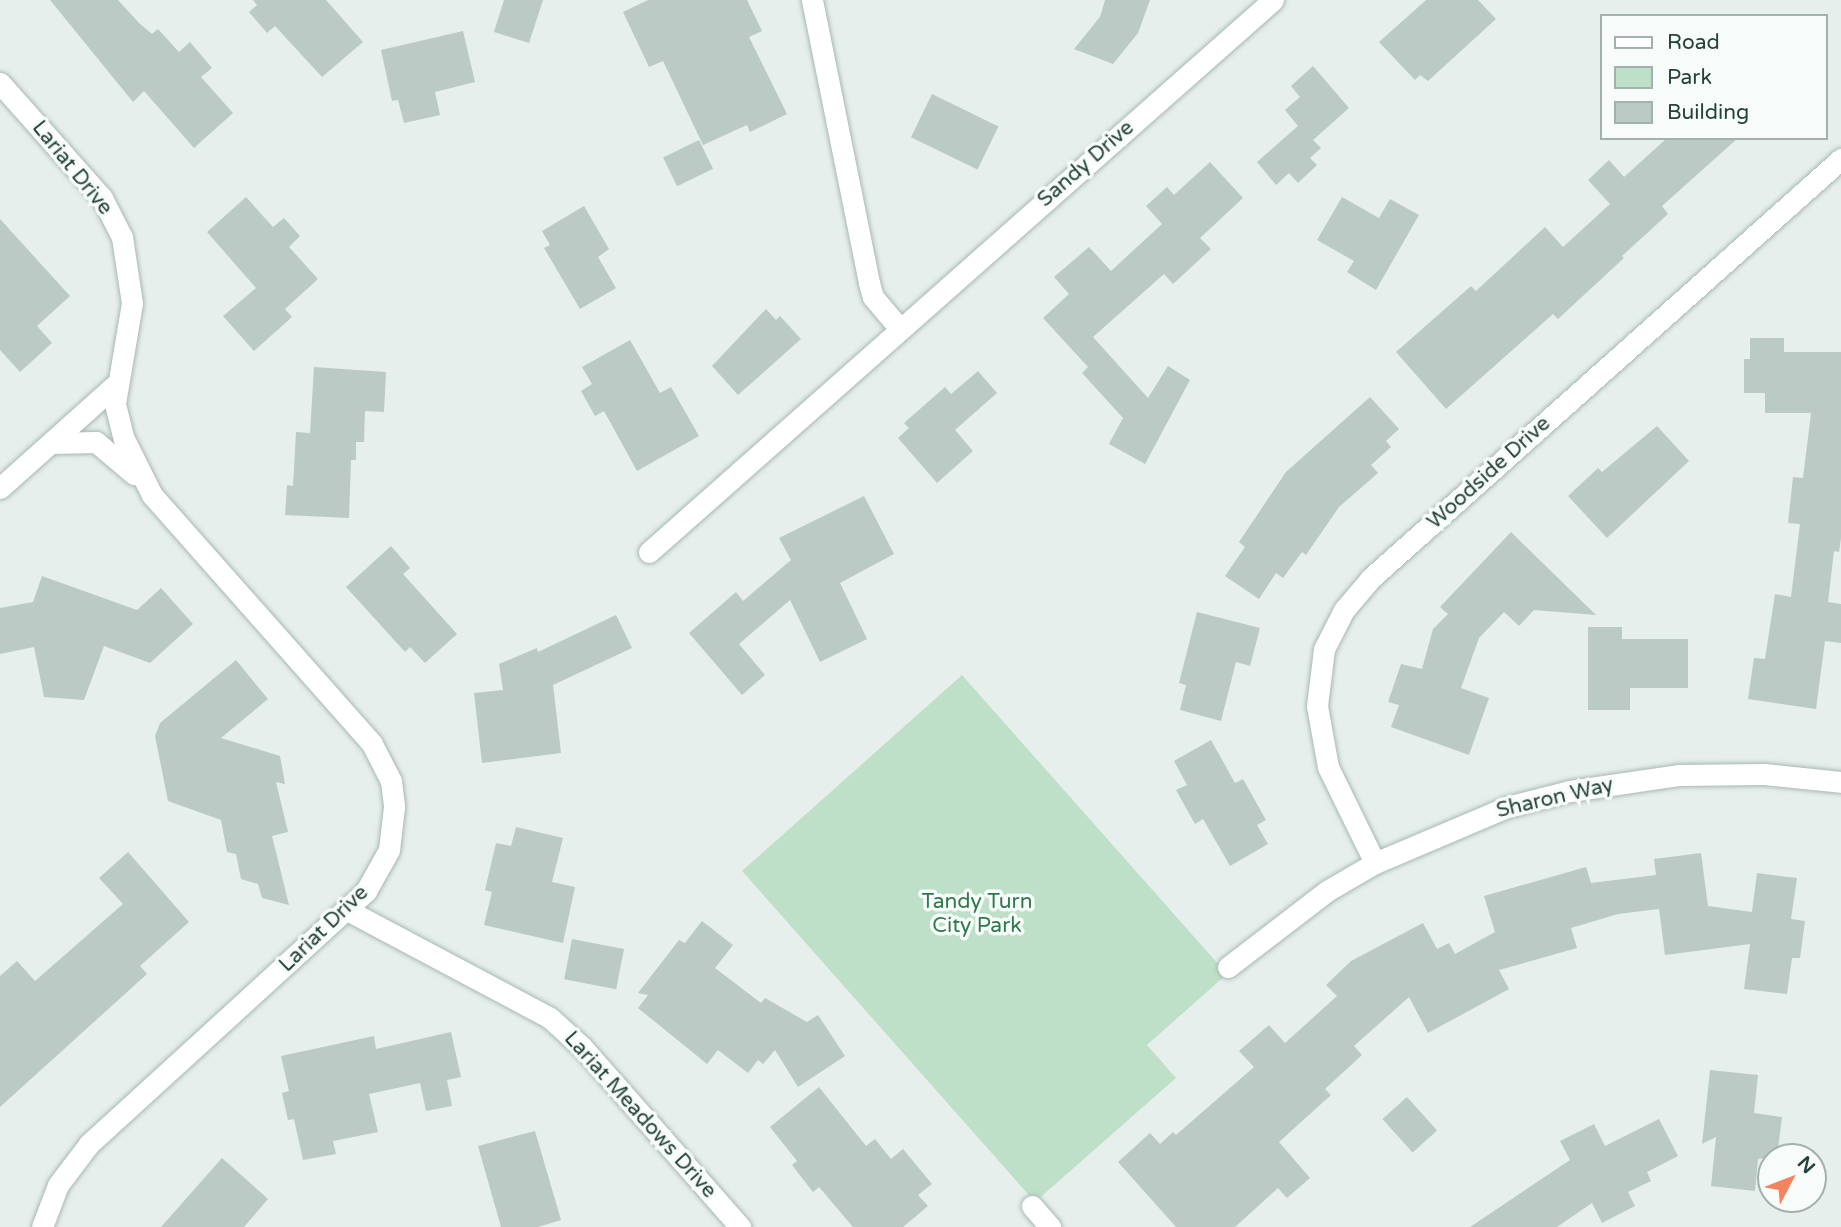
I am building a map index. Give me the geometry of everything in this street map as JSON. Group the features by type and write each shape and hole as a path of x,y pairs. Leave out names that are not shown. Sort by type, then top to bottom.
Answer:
{"street":[{"path":"812,0 869,283 873,297 900,329"},
{"name":"Sandy Drive","path":"649,552 1273,0"},
{"name":"Lariat Drive","path":"0,83 102,198 122,237 132,303 115,385 124,439 152,495 384,761 394,807 389,850 366,891 349,911 89,1144 58,1185 42,1227"},
{"name":"Woodside Drive","path":"1375,863 1328,767 1317,706 1324,649 1344,610 1371,578 1839,164"},
{"path":"0,488 115,385"},
{"path":"51,443 96,442 122,460 152,495"},
{"name":"Sharon Way","path":"1228,967 1307,904 1375,863 1475,818 1581,789 1717,773 1841,782"},
{"name":"Lariat Meadows Drive","path":"349,911 550,1018 582,1047 740,1227"},
{"path":"1032,1206 1050,1227"}],"green space":[{"name":"Tandy Turn City Park","path":"962,675 1227,974 1147,1045 1176,1078 1035,1202 742,871"}],"building":[{"path":"50,0 118,0 152,34 158,29 179,52 190,42 212,68 201,77 233,113 194,148 144,91 133,102"},
{"path":"253,0 326,0 363,42 322,77 275,26 267,33 249,12 257,5"},
{"path":"504,0 543,0 529,43 494,32"},
{"path":"648,0 747,0 762,31 749,37 787,114 750,132 747,125 703,145 663,61 649,67 623,12"},
{"path":"1105,0 1150,0 1138,33 1113,64 1074,49 1100,17"},
{"path":"1426,0 1478,0 1496,19 1428,81 1420,75 1415,80 1379,42"},
{"path":"463,31 475,82 435,92 440,115 404,123 398,100 392,101 381,50"},
{"path":"1313,66 1349,108 1313,140 1321,148 1310,158 1317,165 1298,183 1289,173 1276,185 1257,162 1298,126 1285,110 1300,97 1291,86"},
{"path":"932,94 999,126 977,170 911,137"},
{"path":"699,140 713,169 677,186 663,158"},
{"path":"1665,140 1736,140 1662,206 1668,214 1622,256 1624,258 1558,319 1553,314 1446,409 1396,352 1471,286 1476,291 1545,227 1563,247 1610,204 1588,180 1609,160 1624,177"},
{"path":"1210,162 1243,198 1200,238 1211,249 1173,284 1164,274 1093,337 1148,398 1168,366 1190,380 1145,464 1109,444 1123,418 1082,373 1088,367 1043,318 1069,294 1054,277 1089,247 1111,271 1162,224 1146,206 1167,187 1174,195"},
{"path":"246,197 273,227 284,218 300,236 289,247 318,279 285,309 292,317 254,351 223,316 256,288 207,232"},
{"path":"1342,197 1379,218 1390,199 1419,215 1376,290 1347,272 1354,261 1317,240"},
{"path":"584,206 609,249 598,257 616,288 580,309 544,248 550,245 542,231"},
{"path":"0,219 70,296 37,326 52,343 20,372 0,350"},
{"path":"766,309 776,320 780,316 801,339 738,395 712,366"},
{"path":"1750,338 1784,338 1784,352 1841,352 1841,538 1839,552 1834,551 1828,602 1841,604 1841,643 1825,641 1816,709 1748,699 1754,658 1765,659 1775,594 1791,597 1800,524 1788,523 1793,477 1803,478 1811,413 1765,413 1765,393 1744,393 1744,359 1750,359"},
{"path":"630,340 660,393 671,387 699,436 637,471 604,411 595,416 581,391 592,384 582,367"},
{"path":"314,367 386,372 384,412 365,411 364,442 356,442 356,460 351,460 349,518 285,515 287,485 293,486 296,432 310,433"},
{"path":"978,371 997,393 955,430 973,451 937,483 898,438 909,428 904,423 945,387 951,394"},
{"path":"1370,397 1399,429 1386,441 1391,447 1371,465 1378,473 1339,507 1306,555 1302,552 1283,578 1276,573 1259,599 1225,576 1245,547 1239,542 1286,472"},
{"path":"1657,426 1689,461 1607,538 1568,496 1598,468 1602,472"},
{"path":"864,496 894,554 840,583 867,639 820,662 790,600 739,644 765,675 742,695 689,633 736,592 743,601 791,560 779,538"},
{"path":"1511,532 1596,615 1534,610 1519,626 1504,612 1479,638 1461,688 1489,698 1469,755 1391,727 1399,705 1388,702 1401,664 1422,669 1433,629 1448,614 1440,607"},
{"path":"391,546 410,568 403,574 457,634 425,663 410,647 405,652 346,587"},
{"path":"42,576 137,610 161,588 193,624 150,663 104,646 84,700 44,697 34,647 0,654 0,608 33,602"},
{"path":"1197,612 1260,628 1250,666 1236,662 1221,721 1180,710 1186,685 1179,683"},
{"path":"616,615 632,648 553,685 561,753 482,763 474,693 503,690 499,664 537,648 538,652"},
{"path":"1588,627 1622,627 1622,639 1688,639 1688,688 1630,688 1630,710 1588,710"},
{"path":"236,660 268,699 221,738 280,756 285,784 276,782 288,832 272,836 289,905 262,898 258,884 241,879 236,854 227,852 221,820 168,801 155,736 160,723"},
{"path":"1211,740 1235,783 1243,779 1266,820 1257,825 1268,844 1230,866 1203,819 1195,824 1176,790 1187,785 1174,761"},
{"path":"516,827 563,838 552,882 575,887 563,943 484,925 492,892 485,890 496,843 511,846"},
{"path":"128,852 189,922 140,966 147,974 0,1107 0,976 17,961 35,981 123,904 99,878"},
{"path":"1701,853 1708,906 1752,912 1757,873 1797,878 1791,919 1805,921 1800,958 1792,958 1787,994 1744,989 1750,944 1665,955 1659,909 1618,914 1571,928 1577,948 1499,970 1509,989 1428,1033 1409,997 1354,1046 1362,1055 1325,1089 1331,1095 1279,1142 1310,1178 1287,1198 1278,1188 1235,1227 1176,1227 1118,1162 1150,1133 1160,1144 1173,1132 1176,1135 1254,1067 1239,1051 1269,1025 1285,1043 1337,996 1326,985 1351,961 1423,923 1437,949 1449,943 1455,954 1495,932 1484,896 1586,867 1591,883 1656,875 1654,859"},
{"path":"702,921 733,945 715,968 761,1003 765,998 807,1022 818,1015 845,1056 798,1087 775,1050 763,1064 758,1060 748,1073 718,1050 707,1064 638,1008 648,995 638,993 679,940 685,943"},
{"path":"572,939 624,949 616,989 564,979"},
{"path":"451,1032 461,1077 447,1080 452,1106 426,1111 420,1083 369,1094 378,1132 333,1141 336,1154 303,1160 294,1119 288,1120 282,1093 289,1091 281,1056 374,1036 376,1049"},
{"path":"1710,1070 1758,1075 1754,1113 1782,1117 1779,1143 1757,1143 1755,1191 1711,1186 1716,1137 1702,1144"},
{"path":"819,1087 866,1146 875,1139 891,1159 903,1149 932,1184 918,1195 928,1206 903,1227 853,1227 819,1187 813,1192 792,1165 797,1161 770,1127"},
{"path":"1407,1097 1437,1130 1413,1153 1382,1119"},
{"path":"1659,1119 1678,1156 1647,1172 1651,1181 1628,1192 1635,1206 1602,1223 1592,1203 1557,1227 1470,1227 1570,1160 1560,1141 1594,1124 1605,1146"},
{"path":"535,1131 561,1220 538,1227 501,1227 478,1146"},
{"path":"222,1158 268,1199 244,1227 161,1227"}]}
